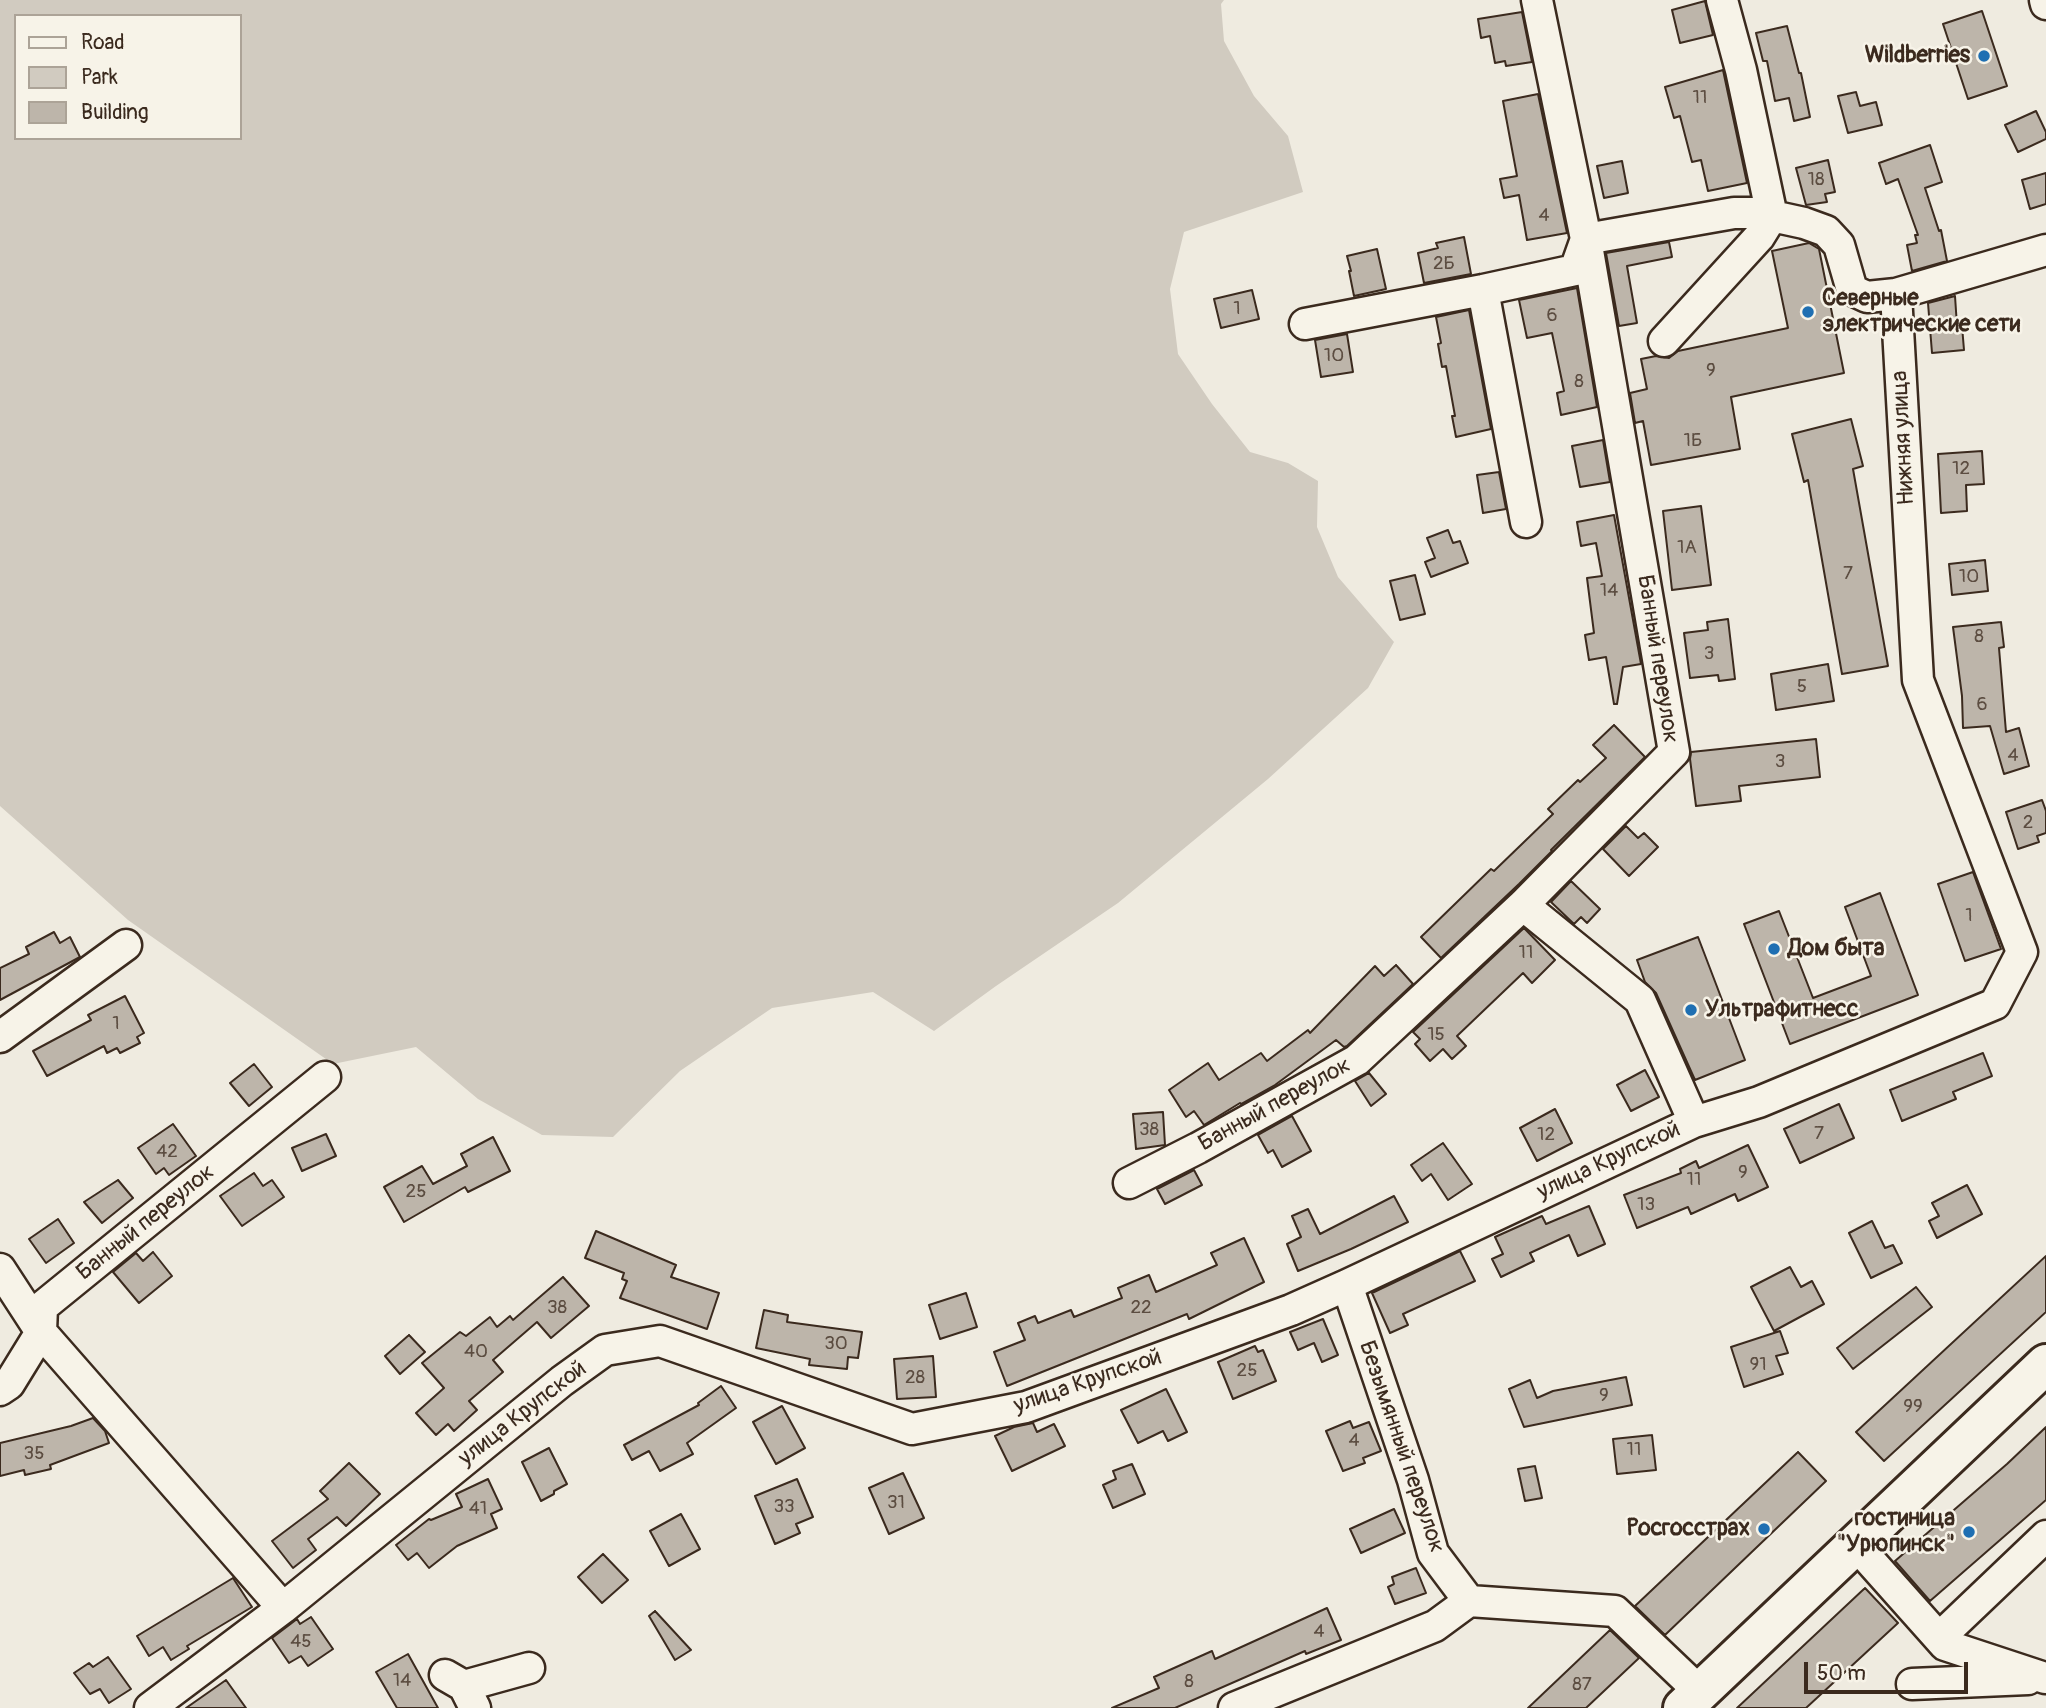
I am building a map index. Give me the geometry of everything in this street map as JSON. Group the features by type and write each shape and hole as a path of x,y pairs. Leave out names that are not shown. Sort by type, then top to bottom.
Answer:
{"main road":[{"path":"1691,1700 2046,1364"}],"street":[{"name":"Банный переулок","path":"1129,1183 1357,1060 1523,905 1674,752 1586,239 1537,0"},
{"path":"1664,341 1759,237 1772,216 1741,70 1722,0"},
{"path":"1305,324 1575,270 1586,239 1734,213 1772,216 1804,223 1826,232 1839,245 1852,290 1867,297 1896,294 2046,250"},
{"path":"1483,290 1526,522"},
{"name":"Нижняя улица","path":"1896,294 1918,680 2022,952"},
{"path":"1523,905 1640,1000 1694,1122"},
{"path":"0,1037 126,945"},
{"name":"улица Крупской","path":"165,1704 562,1381 605,1350 660,1341 912,1429 1026,1407 1290,1310 1694,1122 1759,1102 1995,1003 2022,952"},
{"name":"Банный переулок","path":"0,1390 9,1384 41,1332 42,1307 325,1077"},
{"path":"0,1269 41,1332 283,1608"},
{"name":"Безымянный переулок","path":"1347,1285 1413,1480 1433,1553 1469,1601"},
{"path":"1939,1638 2046,1536"},
{"path":"1856,1545 1945,1645 2045,1678"},
{"path":"1234,1708 1435,1626 1469,1601 1615,1611 1691,1700"},
{"path":"461,1690 529,1668"},
{"path":"1912,1684 2045,1678"}],"green space":[{"path":"0,0 1224,0 1221,4 1224,41 1254,96 1288,136 1303,192 1184,232 1170,289 1178,354 1212,404 1250,452 1288,463 1318,481 1317,527 1338,577 1394,642 1368,688 1268,779 1118,903 934,1031 873,992 772,1008 680,1071 613,1137 542,1135 478,1099 416,1047 333,1064 128,920 0,806"}],"building":[{"path":"1705,1 1713,35 1680,43 1672,10"},
{"path":"1982,11 2007,86 1968,99 1943,24"},
{"path":"1522,12 1532,62 1506,66 1505,61 1495,63 1490,36 1481,38 1478,19"},
{"path":"1787,26 1810,117 1794,121 1789,98 1775,101 1767,61 1763,61 1756,33"},
{"path":"1723,70 1747,183 1708,191 1701,160 1692,162 1680,116 1674,118 1665,87"},
{"path":"1856,92 1860,106 1876,102 1882,125 1848,133 1838,96"},
{"path":"1538,94 1567,233 1527,240 1519,195 1504,198 1500,179 1517,176 1503,101"},
{"path":"2036,111 2046,132 2046,139 2018,152 2005,125"},
{"path":"1930,145 1942,182 1925,188 1939,231 1941,230 1947,261 1912,271 1907,245 1917,243 1915,235 1918,235 1898,179 1886,184 1879,163"},
{"path":"1828,160 1835,192 1825,194 1827,202 1806,205 1796,168"},
{"path":"1622,161 1628,193 1604,198 1597,166"},
{"path":"2046,173 2046,204 2030,209 2022,180"},
{"path":"1464,237 1471,274 1424,283 1418,253 1438,248 1436,243"},
{"path":"1669,242 1672,257 1627,266 1637,323 1619,326 1606,253"},
{"path":"1809,243 1819,249 1844,373 1731,397 1740,449 1651,465 1643,421 1635,423 1630,393 1647,389 1641,359 1656,356 1669,358 1678,351 1788,328 1772,251"},
{"path":"1377,249 1386,289 1354,296 1347,256"},
{"path":"1577,288 1597,407 1561,415 1557,393 1564,391 1552,333 1527,338 1519,300"},
{"path":"1252,290 1259,319 1221,328 1214,299"},
{"path":"1955,296 1957,326 1962,326 1964,350 1932,353 1928,303"},
{"path":"1469,310 1491,429 1456,437 1446,366 1442,367 1438,344 1441,343 1436,317"},
{"path":"1347,334 1353,372 1321,377 1315,340"},
{"path":"1851,419 1863,466 1853,469 1888,666 1842,674 1808,480 1804,482 1792,434"},
{"path":"1603,440 1610,482 1580,487 1572,446"},
{"path":"1982,451 1984,484 1966,485 1967,511 1941,513 1938,454"},
{"path":"1499,472 1506,509 1483,513 1477,475"},
{"path":"1701,506 1711,585 1672,590 1663,511"},
{"path":"1614,515 1641,664 1623,667 1617,704 1614,704 1606,657 1589,660 1585,635 1594,633 1587,578 1602,576 1596,543 1581,546 1577,522"},
{"path":"1448,530 1453,543 1460,541 1468,563 1431,577 1425,562 1435,558 1427,538"},
{"path":"1985,560 1988,591 1952,595 1949,564"},
{"path":"1415,575 1425,614 1400,620 1390,581"},
{"path":"1728,619 1735,679 1719,681 1718,675 1690,678 1684,633 1708,630 1707,622"},
{"path":"2001,622 2004,647 1999,648 2006,732 2019,728 2029,766 2004,774 1990,726 1963,728 1962,696 1953,627"},
{"path":"1828,664 1834,701 1776,710 1771,674"},
{"path":"1614,725 1645,757 1441,958 1421,937 1553,814 1548,809 1606,758 1593,745"},
{"path":"1816,739 1820,777 1739,786 1741,801 1696,806 1691,752"},
{"path":"2042,800 2046,811 2046,833 2037,836 2039,842 2018,849 2006,812"},
{"path":"1626,826 1638,838 1644,833 1658,847 1629,876 1603,849"},
{"path":"1973,872 2001,949 1965,961 1938,884"},
{"path":"1571,881 1600,909 1587,923 1581,917 1574,924 1551,902"},
{"name":"Дом быта","path":"1880,893 1918,995 1790,1044 1744,924 1779,911 1813,998 1871,976 1845,907"},
{"path":"1524,928 1555,960 1532,983 1523,973 1457,1036 1466,1046 1452,1059 1443,1049 1430,1061 1415,1044 1420,1039 1413,1032"},
{"path":"54,932 60,943 70,937 80,957 0,1000 0,968 29,954 26,947"},
{"name":"Ультрафитнесс","path":"1698,937 1745,1060 1695,1080 1656,993 1645,982 1637,960"},
{"path":"1396,965 1413,984 1347,1046 1344,1047 1336,1040 1275,1085 1204,1125 1194,1111 1186,1117 1169,1090 1208,1063 1219,1080 1261,1053 1267,1061 1308,1030 1310,1033 1375,966 1384,976"},
{"path":"125,996 144,1033 137,1037 140,1043 120,1053 117,1048 107,1053 104,1046 47,1076 33,1051 91,1020 88,1015"},
{"path":"1983,1053 1992,1076 1953,1092 1956,1099 1902,1121 1890,1090"},
{"path":"254,1064 272,1087 249,1106 230,1083"},
{"path":"1645,1070 1659,1097 1631,1111 1617,1085"},
{"path":"1369,1073 1386,1094 1371,1106 1355,1081"},
{"path":"1839,1104 1854,1138 1800,1163 1784,1129"},
{"path":"1555,1109 1572,1143 1537,1161 1520,1128"},
{"path":"1163,1112 1165,1145 1136,1149 1133,1114"},
{"path":"1292,1116 1311,1151 1282,1167 1273,1150 1268,1153 1258,1135"},
{"path":"173,1124 196,1156 169,1175 164,1168 156,1174 138,1148"},
{"path":"326,1134 336,1156 302,1171 292,1148"},
{"path":"493,1137 510,1171 468,1192 465,1187 404,1222 384,1187 422,1166 433,1184 467,1166 461,1154"},
{"path":"1443,1143 1472,1184 1448,1200 1431,1174 1422,1181 1411,1165"},
{"path":"1748,1145 1768,1187 1738,1201 1735,1194 1691,1214 1688,1207 1637,1228 1624,1195 1681,1173 1680,1169 1696,1161 1699,1168"},
{"path":"1194,1170 1202,1185 1165,1204 1157,1189"},
{"path":"254,1173 263,1186 272,1180 284,1197 242,1226 220,1196"},
{"path":"118,1180 133,1198 102,1223 84,1202"},
{"path":"1967,1185 1982,1214 1937,1238 1929,1221 1939,1216 1932,1203"},
{"path":"1394,1196 1408,1222 1298,1271 1287,1244 1301,1237 1292,1216 1308,1209 1320,1234"},
{"path":"1589,1206 1605,1244 1578,1256 1569,1235 1530,1253 1534,1261 1501,1277 1492,1259 1503,1254 1495,1237 1542,1216 1546,1224"},
{"path":"58,1219 74,1243 46,1263 29,1239"},
{"path":"1872,1221 1885,1248 1893,1245 1902,1263 1871,1278 1849,1233"},
{"path":"596,1231 676,1265 671,1277 719,1293 707,1329 620,1298 627,1281 622,1279 624,1273 585,1258"},
{"path":"1244,1238 1264,1282 1189,1319 1187,1314 1007,1386 994,1352 1025,1340 1018,1323 1035,1316 1038,1323 1071,1310 1074,1317 1122,1298 1118,1288 1149,1275 1156,1292 1217,1265 1211,1253"},
{"path":"1460,1251 1475,1281 1403,1314 1408,1325 1390,1333 1372,1293"},
{"path":"153,1252 172,1276 139,1303 113,1272 136,1253 143,1261"},
{"path":"2046,1256 2046,1312 1884,1461 1856,1432"},
{"path":"1790,1267 1801,1287 1812,1281 1824,1304 1774,1331 1751,1287"},
{"path":"563,1277 589,1306 551,1338 537,1322 493,1360 503,1372 469,1401 477,1410 454,1431 448,1424 436,1435 416,1413 444,1388 422,1363 460,1332 466,1336 490,1317 497,1327 510,1316 513,1320"},
{"path":"1916,1287 1932,1307 1853,1369 1837,1348"},
{"path":"966,1293 977,1327 940,1339 929,1305"},
{"path":"764,1310 788,1315 787,1322 862,1332 858,1358 848,1357 847,1369 809,1365 810,1359 756,1348"},
{"path":"1323,1319 1338,1355 1322,1362 1314,1343 1298,1350 1290,1332"},
{"path":"1780,1331 1788,1353 1776,1356 1783,1374 1744,1387 1731,1347"},
{"path":"409,1335 425,1352 400,1374 385,1356"},
{"path":"1255,1346 1258,1352 1263,1350 1276,1381 1233,1399 1218,1362"},
{"path":"933,1356 936,1397 897,1399 894,1359"},
{"path":"1626,1377 1632,1405 1524,1427 1509,1389 1530,1380 1537,1398 1553,1391"},
{"path":"721,1386 736,1408 687,1443 693,1454 660,1471 649,1451 632,1460 624,1445 699,1405 698,1403"},
{"path":"1166,1389 1187,1432 1168,1441 1163,1431 1138,1443 1121,1410"},
{"path":"782,1406 805,1448 776,1464 753,1422"},
{"path":"93,1418 105,1431 109,1443 50,1465 51,1469 25,1475 24,1470 0,1476 0,1443"},
{"path":"1350,1421 1353,1428 1369,1422 1381,1451 1363,1458 1365,1463 1343,1471 1326,1431"},
{"path":"1033,1423 1037,1432 1054,1424 1065,1446 1012,1471 995,1436 1014,1427"},
{"name":"гостиница \"Урюпинск\"","path":"2046,1427 2046,1500 1930,1601 1895,1561"},
{"path":"1652,1435 1656,1470 1617,1474 1613,1439"},
{"path":"549,1448 567,1484 541,1501 522,1462"},
{"path":"1798,1452 1826,1481 1665,1635 1635,1606"},
{"path":"349,1463 380,1494 346,1526 337,1517 308,1539 316,1550 293,1568 272,1541 328,1499 320,1491"},
{"path":"1132,1464 1145,1494 1113,1508 1103,1485 1116,1479 1113,1471"},
{"path":"1535,1466 1542,1498 1525,1501 1518,1469"},
{"path":"903,1473 924,1518 889,1534 869,1488"},
{"path":"488,1479 502,1509 491,1514 497,1528 457,1546 429,1568 417,1553 408,1560 396,1545 429,1519 462,1507 456,1494"},
{"path":"797,1479 813,1517 796,1524 800,1533 775,1544 755,1496"},
{"path":"1394,1509 1405,1533 1361,1553 1350,1529"},
{"path":"681,1514 700,1549 669,1566 650,1531"},
{"path":"603,1554 628,1580 602,1603 578,1577"},
{"path":"1416,1568 1426,1593 1395,1604 1388,1587 1394,1584 1392,1577"},
{"path":"233,1578 252,1607 187,1646 189,1649 171,1660 163,1647 149,1656 137,1636"},
{"path":"1865,1588 1898,1623 1806,1708 1737,1708"},
{"path":"1327,1608 1341,1640 1306,1654 1305,1651 1175,1708 1112,1708 1159,1688 1154,1677 1212,1651 1215,1659"},
{"path":"655,1611 691,1650 675,1660 649,1616"},
{"path":"311,1617 333,1649 308,1666 301,1656 289,1663 272,1638 297,1619 300,1624"},
{"path":"1610,1630 1639,1658 1586,1708 1528,1708"},
{"path":"408,1654 438,1708 397,1708 376,1672"},
{"path":"108,1657 131,1689 109,1703 100,1689 90,1694 74,1673 89,1663 93,1667"},
{"path":"226,1680 246,1708 186,1708"}],"place":[{"name":"Wildberries","path":"1984,56"},
{"name":"Северные электрические сети","path":"1808,312"},
{"name":"Дом быта","path":"1774,949"},
{"name":"Ультрафитнесс","path":"1691,1010"},
{"name":"Росгосстрах","path":"1764,1529"},
{"name":"гостиница \"Урюпинск\"","path":"1969,1532"}]}
